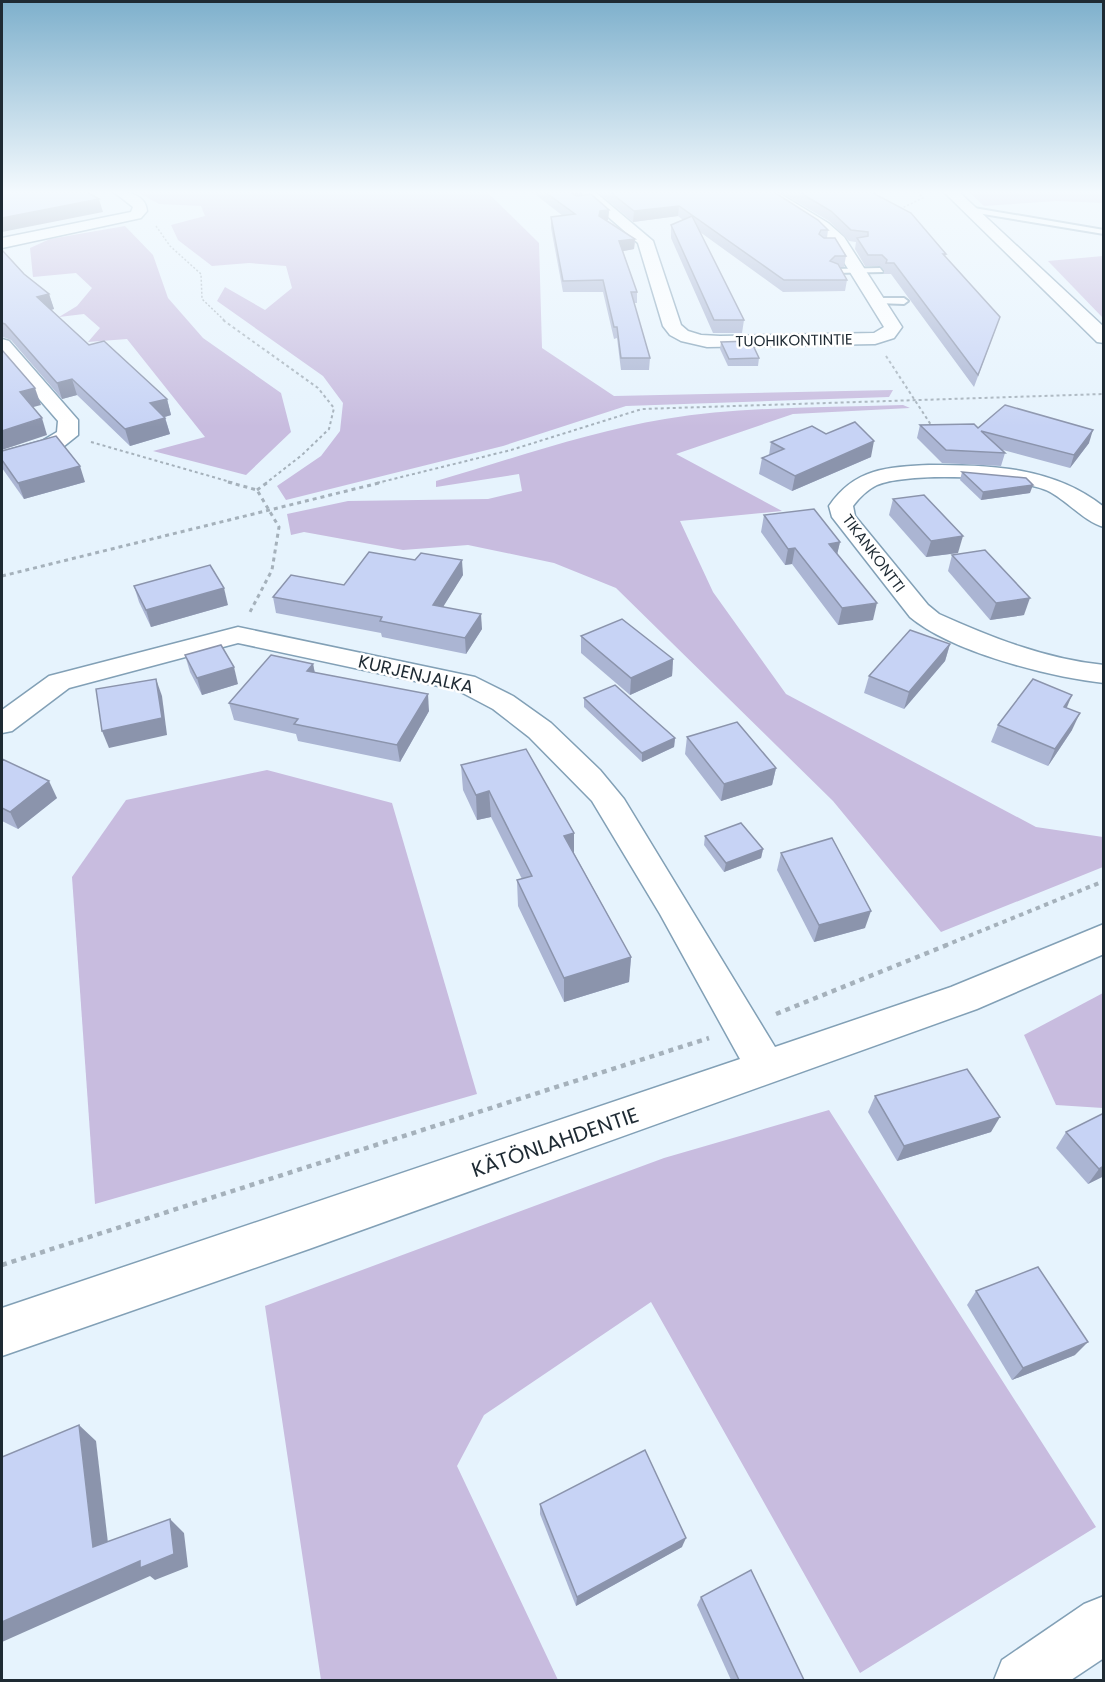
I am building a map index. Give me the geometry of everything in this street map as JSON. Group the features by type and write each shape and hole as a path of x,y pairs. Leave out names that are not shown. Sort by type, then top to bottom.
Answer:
{"street":[{"name":"TUOHIKONTINTIE","path":"654,270 672,326 683,334 710,342 875,338 888,334 893,327 858,270"},
{"path":"1033,270 1104,338"},
{"path":"2,345 68,420 67,435 50,446 2,459"},
{"name":"TIKANKONTTI","path":"1104,520 1077,498 1049,484 1005,474 963,472 882,476 869,480 851,493 841,507 844,517 919,611 930,620 1038,664 1071,672 1104,674"},
{"name":"KURJENJALKA","path":"2,724 59,682 238,635 465,683 504,701 605,795 656,877 766,1068"},
{"name":"KÄTÖNLAHDENTIE","path":"2,1332 309,1228 964,998 1104,938"},
{"path":"1022,1680 1104,1624"}],"lane":[{"path":"834,271 846,270"},
{"path":"879,301 904,301"}],"path":[{"path":"197,270 201,274 202,299 214,313 318,388 334,408 329,429 302,455 257,490"},
{"path":"875,338 913,400 963,472"},
{"path":"2,576 511,450 642,409 1104,394"},
{"path":"67,435 257,490 279,527 272,570 238,635"},
{"path":"2,1265 742,1028 1104,881"}],"shaded area":[{"path":"32,270 158,270 168,298 203,338 281,393 291,432 246,475 153,451 205,437 127,339 88,342 100,328 84,314 59,317 77,306 92,288 76,273 33,277"},
{"path":"287,270 540,270 542,348 614,396 893,390 889,397 626,406 503,446 286,500 277,486 321,456 340,431 343,403 323,376 217,301 225,287 265,310 292,288"},
{"path":"1057,270 1104,270 1103,318"},
{"path":"903,405 910,408 793,414 676,454 782,511 680,521 713,592 786,694 1036,827 1103,837 1103,867 941,932 833,801 616,588 554,563 468,545 403,550 304,532 291,535 287,514 348,501 488,499 522,491 519,474 436,487 436,481 636,424 724,412"},
{"path":"267,770 392,803 477,1094 95,1204 72,877 126,800"},
{"path":"1103,993 1103,1108 1056,1105 1024,1035"},
{"path":"829,1110 1096,1527 860,1673 651,1302 484,1415 457,1466 558,1680 321,1680 265,1306 664,1158"}],"building":[{"path":"2,270 21,270 49,294 37,297 89,345 104,341 167,399 150,403 165,418 125,429 72,379 57,383 2,323"},
{"path":"561,270 629,270 637,292 631,292 650,358 621,358 617,327 614,327 603,280 563,281"},
{"path":"692,270 719,270 744,320 714,320"},
{"path":"771,270 842,270 847,280 784,280"},
{"path":"900,270 958,270 1000,317 978,375"},
{"path":"751,341 759,358 729,359 721,342"},
{"path":"2,350 35,388 20,392 42,418 2,431"},
{"path":"1005,405 1093,430 1074,455 981,431 1005,453 946,450 920,425 974,424 978,428"},
{"path":"855,422 874,441 795,476 762,458 784,449 771,442 812,426 826,434"},
{"path":"56,436 80,466 18,483 2,460 2,451"},
{"path":"962,472 1026,478 1033,485 983,492"},
{"path":"924,495 963,536 931,541 893,499"},
{"path":"814,509 840,542 829,544 877,603 842,608 795,548 788,549 764,515"},
{"path":"985,550 1030,598 996,603 952,555"},
{"path":"369,552 415,560 421,553 462,560 433,605 481,614 465,638 380,621 382,617 273,597 291,575 344,585"},
{"path":"210,565 224,588 146,610 134,586"},
{"path":"622,619 673,659 631,678 581,636"},
{"path":"910,630 950,644 909,692 869,676"},
{"path":"221,645 234,667 197,678 185,655"},
{"path":"271,655 313,664 307,671 428,694 397,745 294,724 298,719 229,703"},
{"path":"156,679 162,718 102,731 96,689"},
{"path":"1033,679 1072,695 1064,707 1080,713 1055,749 998,725"},
{"path":"615,685 675,738 642,753 584,698"},
{"path":"737,722 776,768 724,784 687,737"},
{"path":"526,749 574,833 564,836 631,957 564,978 517,880 532,876 489,791 476,795 461,765"},
{"path":"2,759 49,781 10,812 2,808"},
{"path":"741,823 763,849 726,863 705,836"},
{"path":"832,838 871,911 819,925 781,853"},
{"path":"967,1069 1000,1117 904,1146 875,1096"},
{"path":"1104,1113 1104,1166 1099,1169 1066,1132"},
{"path":"1038,1267 1088,1342 1023,1368 976,1291"},
{"path":"79,1425 93,1547 170,1519 174,1554 140,1568 140,1561 2,1622 2,1457"},
{"path":"645,1450 686,1538 577,1597 540,1504"},
{"path":"751,1570 804,1680 739,1680 701,1597"}]}
